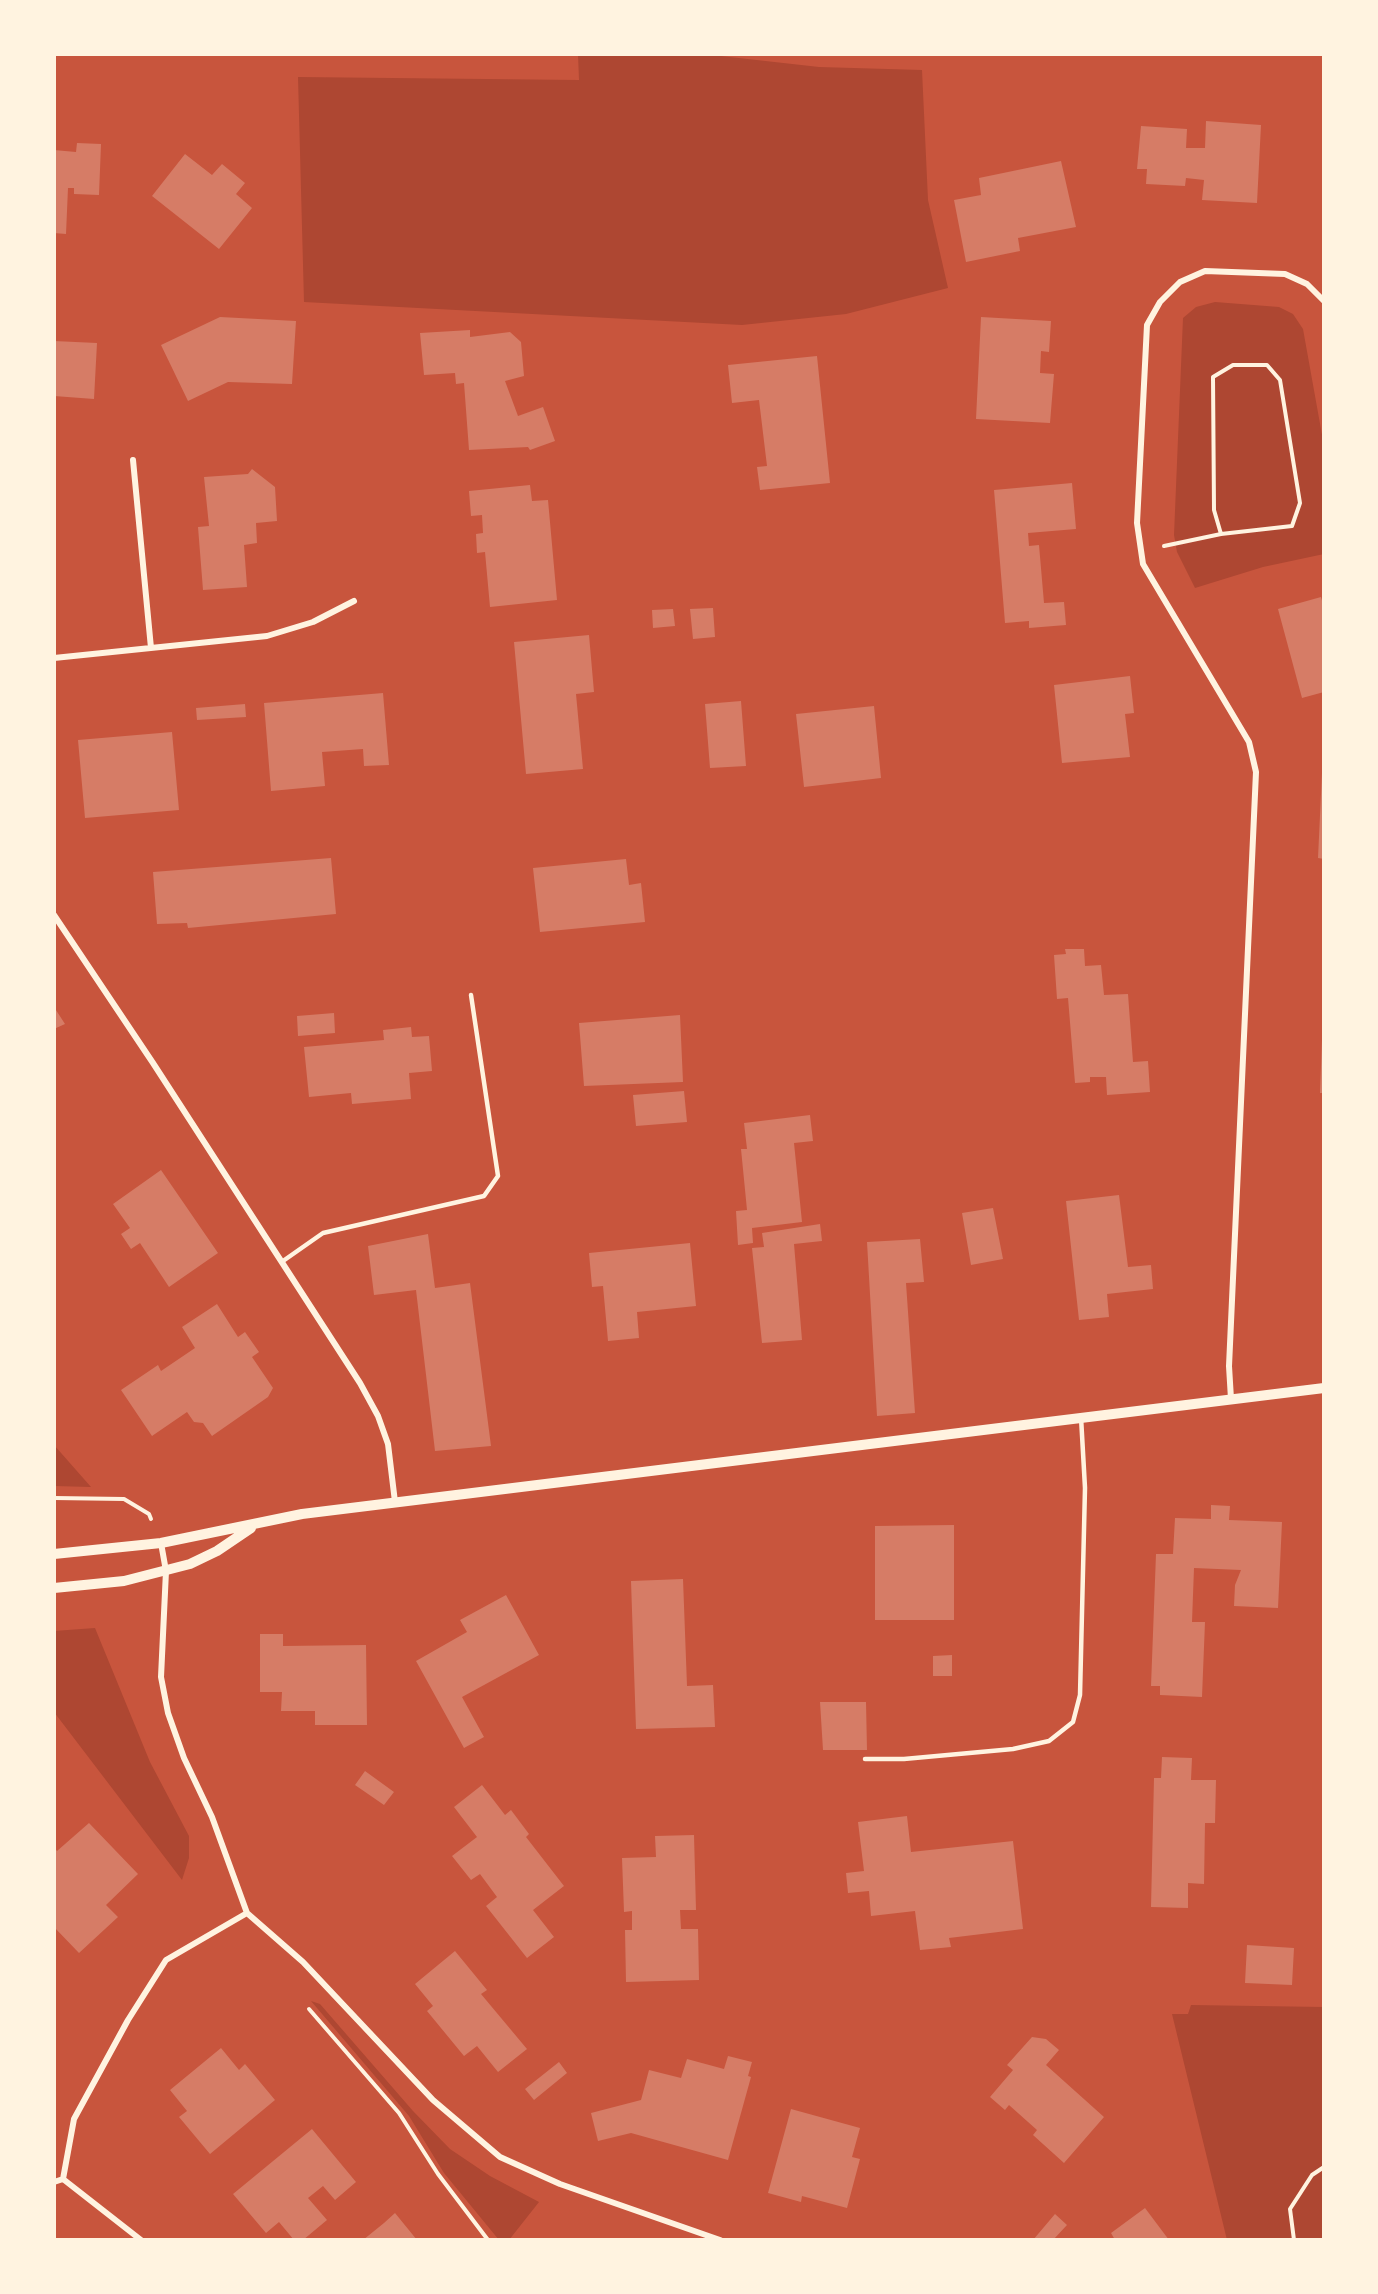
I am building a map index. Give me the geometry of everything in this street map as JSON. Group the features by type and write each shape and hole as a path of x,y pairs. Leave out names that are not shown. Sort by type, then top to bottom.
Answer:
{"street":[{"path":"1231,1399 1229,1366 1256,772 1249,742 1143,564 1140,552 1137,523 1147,325 1160,302 1180,282 1205,271 1285,274 1307,284 1324,301"},
{"path":"133,459 151,648"},
{"path":"54,658 267,636 313,622 354,601"},
{"path":"54,915 283,1261 378,1416 388,1444 395,1502"},
{"path":"54,1554 162,1543 256,1525 277,1518 395,1502 1324,1388"},
{"path":"54,1588 124,1581 190,1564 217,1551 256,1525"},
{"path":"162,1543 166,1571 162,1677 168,1713 184,1758 212,1817 247,1913 303,1962 432,2100 500,2157 560,2184 720,2240"},
{"path":"63,2179 74,2119 128,2019 166,1960 247,1913"},
{"path":"54,2182 63,2179"},
{"path":"63,2179 141,2240"}],"lane":[{"path":"283,1261 323,1233 484,1196 498,1176 471,995"},
{"path":"864,1759 904,1759 1013,1749 1049,1741 1073,1722 1080,1695 1084,1488 1081,1417"}],"path":[{"path":"1140,552 1221,534 1292,526 1300,503 1280,380 1267,365 1233,365 1212,377 1214,510 1221,534"},
{"path":"54,1498 124,1499 149,1514 151,1520"},
{"path":"304,2002 399,2113 438,2175 488,2240"},
{"path":"1294,2240 1290,2209 1312,2175 1324,2167"}],"shaded area":[{"path":"578,54 703,54 819,67 922,70 928,200 948,288 846,314 742,325 304,302 298,77 579,80"},
{"path":"1215,302 1279,307 1293,314 1303,329 1324,446 1324,554 1263,567 1195,588 1177,552 1174,535 1183,318 1196,307"},
{"path":"54,1445 91,1487 54,1486"},
{"path":"95,1628 150,1762 189,1836 189,1858 182,1880 54,1712 54,1631"},
{"path":"311,2001 320,2004 413,2111 450,2149 490,2176 539,2202 509,2240 499,2240 444,2173 409,2116"},
{"path":"1191,2005 1324,2007 1324,2240 1227,2240 1172,2014 1188,2014"}],"building":[{"path":"1206,121 1261,125 1257,203 1202,200 1204,180 1186,178 1185,186 1146,184 1147,169 1137,169 1141,126 1187,129 1186,148 1205,148"},
{"path":"77,143 101,144 99,195 74,194 74,188 68,188 66,234 54,233 54,150 76,152"},
{"path":"185,154 212,175 222,164 245,183 236,194 252,208 219,249 152,196"},
{"path":"1061,161 1076,227 1018,238 1020,251 966,262 954,200 981,195 979,178"},
{"path":"220,317 296,321 292,384 228,382 188,401 161,345"},
{"path":"981,317 1051,321 1049,352 1041,351 1040,373 1054,374 1050,423 976,419"},
{"path":"470,330 470,337 510,332 521,342 524,376 505,381 518,416 543,407 555,441 530,450 528,447 469,450 464,383 456,384 455,373 424,375 420,333"},
{"path":"54,341 97,343 94,399 54,396"},
{"path":"817,356 830,483 760,490 757,467 767,466 759,400 732,403 728,365"},
{"path":"252,469 275,487 277,521 256,523 257,543 244,545 247,587 203,590 198,527 209,526 204,477 248,474"},
{"path":"1072,483 1076,529 1028,533 1029,546 1039,545 1044,603 1064,602 1066,625 1029,628 1029,621 1005,623 994,490"},
{"path":"530,485 532,501 548,500 557,600 490,607 485,552 477,553 476,534 483,533 482,515 471,516 469,491"},
{"path":"1321,597 1324,608 1324,692 1302,698 1278,609"},
{"path":"713,608 715,637 693,639 690,609"},
{"path":"673,609 675,626 653,628 652,610"},
{"path":"589,635 594,692 576,694 583,769 526,774 514,642"},
{"path":"1130,676 1134,713 1125,714 1130,757 1062,763 1054,685"},
{"path":"383,693 389,765 364,766 363,749 322,752 325,786 271,791 264,703"},
{"path":"741,701 746,766 710,768 705,704"},
{"path":"245,704 246,717 197,720 196,708"},
{"path":"874,706 881,778 804,787 796,714"},
{"path":"172,732 179,810 85,818 78,740"},
{"path":"1322,773 1324,773 1324,859 1318,858"},
{"path":"331,858 336,914 188,928 187,923 157,924 153,872"},
{"path":"626,859 629,885 641,883 645,922 540,932 533,868"},
{"path":"1065,949 1084,949 1085,966 1101,965 1104,995 1128,994 1133,1062 1148,1061 1150,1092 1107,1095 1106,1077 1090,1077 1090,1082 1075,1083 1068,998 1057,999 1054,955 1066,954"},
{"path":"54,1007 65,1024 54,1029"},
{"path":"334,1013 335,1033 298,1036 297,1016"},
{"path":"680,1015 683,1082 584,1086 579,1023"},
{"path":"411,1027 412,1037 429,1036 432,1071 409,1073 411,1099 352,1104 351,1093 309,1097 304,1047 384,1040 383,1030"},
{"path":"1322,1040 1324,1040 1324,1093 1320,1093"},
{"path":"684,1091 687,1122 636,1126 633,1095"},
{"path":"810,1115 813,1141 794,1143 802,1222 752,1228 753,1243 738,1245 736,1211 747,1210 741,1149 747,1149 744,1123"},
{"path":"161,1170 218,1253 169,1287 140,1243 131,1249 121,1234 130,1228 113,1204"},
{"path":"1119,1195 1128,1267 1151,1265 1153,1289 1107,1294 1109,1317 1079,1320 1066,1201"},
{"path":"993,1208 1003,1259 971,1265 962,1213"},
{"path":"820,1224 822,1241 794,1244 802,1340 762,1343 752,1248 764,1247 762,1233"},
{"path":"428,1234 435,1288 470,1283 491,1446 435,1451 416,1290 374,1295 368,1246"},
{"path":"920,1239 924,1282 906,1283 915,1413 877,1416 867,1242"},
{"path":"690,1243 696,1306 637,1312 639,1338 608,1341 603,1286 592,1287 589,1253"},
{"path":"217,1304 238,1337 245,1332 259,1352 252,1357 273,1388 268,1397 212,1436 203,1423 194,1422 187,1412 152,1436 121,1390 158,1365 161,1371 195,1348 182,1327"},
{"path":"1211,1505 1230,1506 1229,1520 1282,1522 1278,1608 1234,1606 1235,1585 1241,1570 1194,1568 1192,1622 1205,1622 1202,1697 1160,1695 1160,1686 1151,1686 1156,1554 1173,1554 1175,1518 1211,1519"},
{"path":"954,1525 954,1620 875,1620 875,1526"},
{"path":"683,1579 687,1686 713,1685 715,1727 636,1729 631,1581"},
{"path":"506,1595 539,1655 462,1697 484,1737 464,1748 416,1661 467,1632 460,1620"},
{"path":"260,1634 283,1634 283,1646 366,1645 367,1725 315,1725 315,1711 281,1711 282,1692 260,1692"},
{"path":"952,1655 952,1676 933,1676 933,1656"},
{"path":"820,1702 866,1702 867,1750 823,1750"},
{"path":"1162,1757 1192,1758 1191,1780 1216,1780 1215,1823 1205,1823 1204,1884 1188,1883 1188,1908 1151,1907 1154,1778 1161,1778"},
{"path":"365,1771 394,1792 384,1805 355,1785"},
{"path":"482,1785 505,1815 511,1810 529,1834 526,1837 564,1886 533,1910 554,1937 527,1958 486,1906 497,1897 480,1874 471,1880 452,1856 477,1837 454,1807"},
{"path":"907,1816 911,1852 1013,1841 1023,1929 949,1938 951,1947 920,1950 915,1911 871,1916 869,1891 848,1893 846,1873 864,1871 858,1822"},
{"path":"89,1823 138,1874 106,1905 118,1917 79,1953 54,1927 54,1847 57,1851"},
{"path":"694,1835 696,1910 680,1910 681,1929 698,1929 699,1980 626,1982 625,1930 632,1930 632,1911 624,1912 622,1858 656,1857 655,1836"},
{"path":"1247,1945 1294,1948 1292,1985 1245,1983"},
{"path":"455,1951 487,1990 481,1994 527,2049 498,2072 477,2046 464,2056 427,2011 433,2006 415,1984"},
{"path":"1032,2037 1046,2039 1059,2050 1046,2065 1104,2117 1064,2163 1033,2135 1037,2130 1009,2105 1005,2110 990,2097 1013,2070 1007,2065"},
{"path":"221,2048 239,2070 245,2064 275,2100 210,2154 179,2117 187,2111 170,2090"},
{"path":"728,2056 752,2062 748,2076 751,2077 728,2160 631,2133 598,2141 591,2113 641,2100 649,2070 681,2078 687,2059 724,2069"},
{"path":"559,2062 567,2073 534,2100 525,2089"},
{"path":"791,2109 860,2128 852,2157 860,2159 847,2208 802,2196 801,2202 768,2193"},
{"path":"312,2129 356,2182 335,2200 323,2186 308,2198 327,2220 303,2240 294,2240 279,2222 266,2233 233,2194"},
{"path":"1145,2208 1169,2240 1115,2240 1111,2233"},
{"path":"395,2213 417,2240 363,2240 384,2223"},
{"path":"1055,2214 1067,2225 1053,2240 1033,2240"}]}
